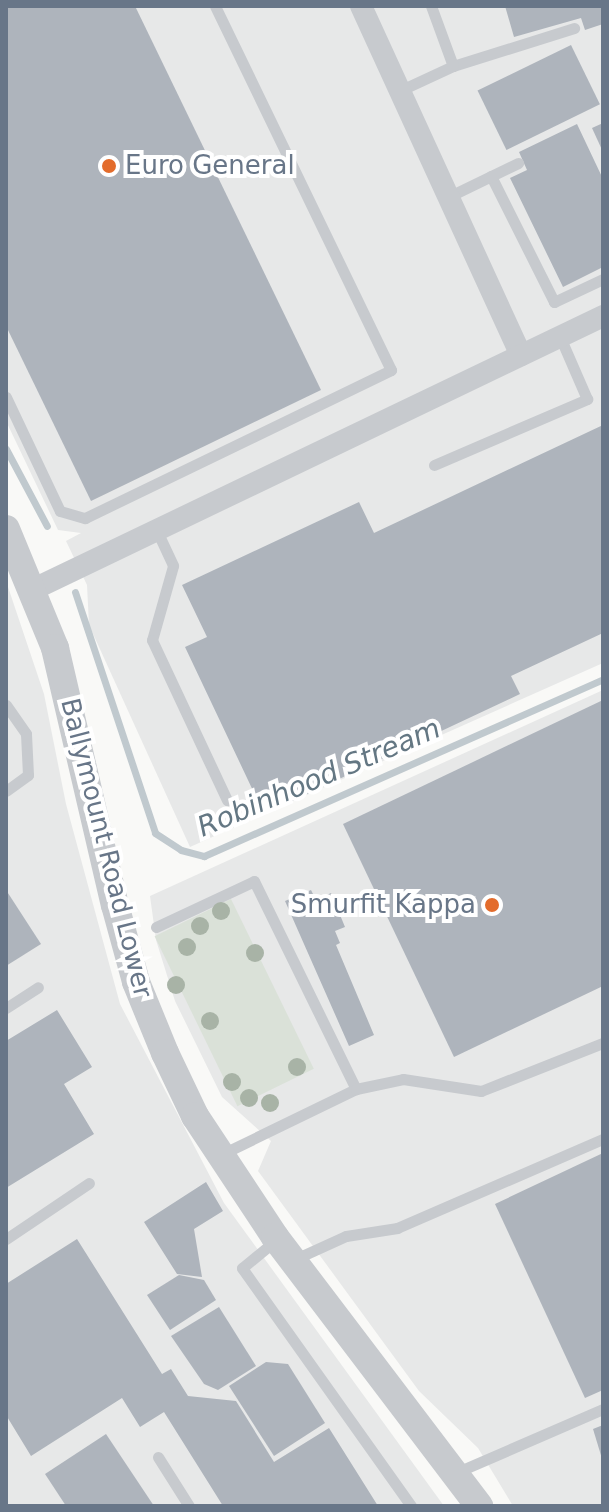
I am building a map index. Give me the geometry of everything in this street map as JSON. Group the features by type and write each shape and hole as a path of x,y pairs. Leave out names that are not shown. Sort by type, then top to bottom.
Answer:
{"street":[{"path":"361,6 521,355"},
{"path":"34,589 603,316"},
{"name":"Ballymount Road Lower","path":"6,529 34,589 55,648 136,982 171,1066 219,1155 285,1250 479,1506"}],"lane":[{"path":"6,397 60,511 85,518 391,370 215,6"},
{"path":"431,6 453,66"},
{"path":"398,92 453,66 574,28"},
{"path":"447,197 518,163"},
{"path":"491,176 554,302 603,279"},
{"path":"434,465 587,399 560,337"},
{"path":"157,531 173,566 152,640 227,800"},
{"path":"6,705 26,734 28,775 6,791"},
{"path":"156,927 254,881 356,1089"},
{"path":"6,1008 38,987"},
{"path":"219,1155 356,1089 403,1079 481,1091 603,1043"},
{"path":"411,1506 242,1268 285,1250 397,1228 603,1139"},
{"path":"6,1239 89,1183"},
{"path":"454,1474 603,1409"},
{"path":"158,1457 189,1506"}],"shaded area":[{"path":"6,6 603,6 603,663 190,847 89,625 87,585 66,541 81,533 58,530 6,421"},
{"path":"6,581 44,694 66,804 120,1004 224,1203 444,1506 6,1506"},
{"path":"603,690 603,1506 513,1506 478,1448 419,1391 258,1171 271,1141 222,1097 175,1001 156,940 150,896"},
{"path":"231,899 314,1069 237,1106 155,936"}],"building":[{"name":"Euro General","path":"6,6 135,6 321,390 91,501 6,326"},
{"path":"505,6 603,6 603,24 585,30 581,18 514,37"},
{"path":"571,45 600,104 506,150 478,91"},
{"path":"603,123 603,152 592,128"},
{"path":"577,124 603,179 603,267 563,287 510,178 527,170 519,152"},
{"path":"603,425 603,633 511,676 520,694 286,804 278,789 257,799 185,647 207,637 182,585 359,502 374,533"},
{"name":"Smurfit Kappa","path":"603,700 603,986 454,1057 343,824"},
{"path":"6,890 41,944 6,966"},
{"path":"311,890 316,900 331,893 345,927 335,931 340,943 336,945 374,1035 349,1046 285,901"},
{"path":"57,1010 92,1067 64,1084 94,1134 6,1188 6,1041"},
{"path":"603,1153 603,1390 585,1398 495,1204"},
{"path":"206,1182 223,1211 194,1229 202,1277 177,1274 144,1222"},
{"path":"77,1239 162,1374 171,1369 188,1396 236,1401 274,1462 329,1428 378,1506 223,1506 164,1412 140,1427 122,1398 31,1456 6,1415 6,1284"},
{"path":"179,1275 204,1280 216,1300 170,1330 147,1295"},
{"path":"219,1307 256,1366 218,1390 204,1384 171,1336"},
{"path":"266,1362 288,1364 325,1423 274,1456 229,1386"},
{"path":"603,1425 603,1462 593,1429"},
{"path":"106,1434 154,1506 66,1506 45,1474"}],"waterway":[{"name":"Robinhood Stream","path":"6,449 47,526"},
{"name":"Robinhood Stream","path":"75,592 155,833 181,850 204,856 603,679"}],"place":[{"name":"Euro General","path":"109,166"},
{"name":"Smurfit Kappa","path":"492,905"}]}
